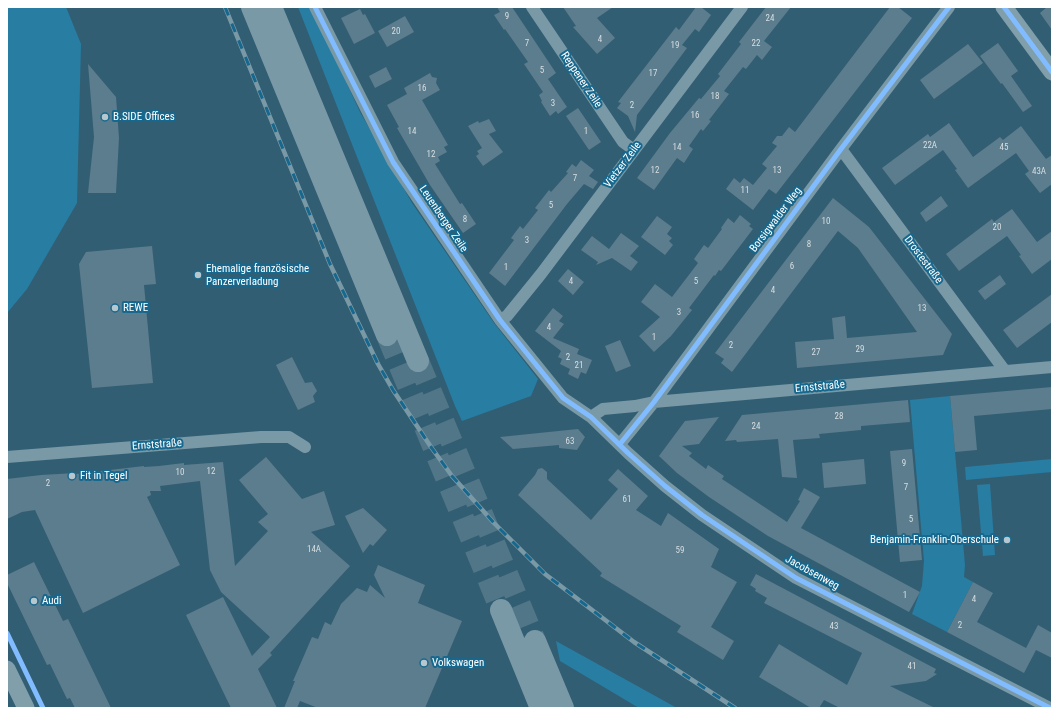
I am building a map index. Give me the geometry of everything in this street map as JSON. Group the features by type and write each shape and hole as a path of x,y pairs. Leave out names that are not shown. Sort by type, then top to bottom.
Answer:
{"highway":[{"path":"252,7 387,335"},
{"path":"271,7 418,361"},
{"path":"501,610 541,708"},
{"path":"535,641 563,708"}],"street":[{"name":"Leuenberger Zeile","path":"315,7 393,162 500,320 563,398 591,416"},
{"name":"Reppener Zeile","path":"532,7 623,142 634,150"},
{"name":"Vietzer Zeile","path":"500,320 507,316 541,274 742,7"},
{"name":"Borsigwalder Weg","path":"620,444 654,402 949,7"},
{"path":"1004,7 1052,72"},
{"name":"Drostestraße","path":"841,150 1005,371"},
{"name":"Ernststraße","path":"591,416 603,409 635,406 654,402 1052,367"},
{"name":"Jacobsenweg","path":"591,416 665,486 702,515 796,578 1050,708"},
{"name":"Ernststraße","path":"7,457 261,437 289,437 305,447"},
{"path":"7,669 26,708"}],"shaded area":[{"path":"7,7 66,7 81,44 77,203 27,289 7,313"},
{"path":"298,7 311,7 360,112 412,203 494,323 538,379 531,396 462,421"},
{"path":"950,396 965,565 964,577 973,582 947,632 912,614 922,586 924,561 910,400"},
{"path":"1052,459 1052,472 966,480 965,467"},
{"path":"990,484 995,555 983,556 977,485"},
{"path":"556,641 677,708 639,708 560,661"}],"building":[{"path":"497,7 512,7 556,73 548,79 567,107 558,114 556,111 550,116 541,102 542,101 539,95 543,92 524,64 528,62 494,15 500,12"},
{"path":"563,7 613,7 597,18 615,38 597,54 573,27 576,26"},
{"path":"696,7 701,7 711,15 699,32 695,29 682,45 687,48 637,115 635,132 628,116 617,108 621,103 618,102 676,27 679,30"},
{"path":"766,7 791,7 764,41 772,47 762,60 757,55 746,69 743,67 724,91 729,94 709,120 711,121 703,131 701,129 689,146 693,149 684,163 677,158 654,190 637,178 670,133 699,98 701,99 720,76 718,74 741,44 739,42"},
{"path":"890,7 898,7 912,18 776,194 769,189 753,210 726,189 734,178 740,183 744,178 753,185 767,168 762,164 777,146 772,143 777,136 782,136 789,127 795,132"},
{"path":"1047,7 1052,7 1052,30 1040,13"},
{"path":"360,9 363,15 365,14 375,33 354,44 341,18"},
{"path":"405,16 414,32 387,47 378,31"},
{"path":"998,43 1018,71 1011,76 1032,106 1023,112 980,56"},
{"path":"968,44 983,63 934,99 920,80"},
{"name":"B.SIDE Offices","path":"88,64 116,97 119,138 116,193 88,193 94,137"},
{"path":"386,67 392,79 375,88 369,76"},
{"path":"430,73 432,77 437,78 436,83 440,90 422,100 448,145 444,147 447,152 438,157 440,161 435,164 460,204 462,203 476,224 463,233 430,185 397,128 399,127 387,105 407,94 404,88"},
{"path":"578,108 601,142 589,150 566,116"},
{"path":"489,119 496,131 489,134 503,152 483,166 476,156 479,154 477,151 482,148 468,126 478,121 479,123"},
{"path":"949,123 973,157 1000,137 1003,140 1021,126 1046,159 1052,155 1052,184 1040,193 1025,174 1029,171 1016,153 968,188 955,170 957,169 943,150 895,185 882,168 928,134 930,137"},
{"path":"581,160 594,170 589,176 598,182 593,189 584,184 505,286 489,273 514,240 511,238 520,226 523,229 538,210 535,208 549,190 551,192 568,173 566,172 572,164 576,167"},
{"path":"941,196 948,206 926,222 920,213"},
{"path":"833,198 869,227 952,334 943,355 797,368 795,342 834,339 832,318 845,316 847,338 917,332 858,248 838,231 732,372 721,363 724,359 715,353"},
{"path":"1012,209 1037,242 1052,231 1052,259 1032,274 1019,256 1021,255 1007,236 959,271 946,254 992,219 994,222"},
{"path":"740,215 751,224 749,226 753,229 721,271 719,270 715,276 714,275 689,308 692,310 671,336 654,352 639,336 660,317 641,302 655,284 672,297 698,263 694,259 704,245 708,248 728,218 734,223"},
{"path":"657,216 672,227 667,234 672,238 669,241 673,245 665,255 641,237"},
{"path":"621,233 639,246 630,256 638,262 631,271 612,258 596,265 598,262 581,250 592,236 609,249"},
{"name":"REWE","path":"152,246 156,284 144,285 153,383 92,388 79,264 86,252"},
{"path":"568,269 584,282 573,295 558,281"},
{"path":"1000,275 1006,284 985,300 978,291"},
{"path":"1052,294 1052,322 1017,348 1003,330"},
{"path":"553,308 563,316 559,321 564,324 553,338 579,349 577,354 592,360 586,374 581,372 578,379 568,374 570,369 560,364 562,359 558,357 561,351 535,331"},
{"path":"620,340 631,366 616,372 605,346"},
{"path":"292,357 305,383 312,382 317,391 313,396 315,402 298,410 276,365"},
{"path":"1052,387 1052,409 974,416 977,450 955,452 950,396"},
{"path":"908,400 910,422 861,426 861,430 819,434 820,438 793,440 797,478 782,477 778,439 737,442 736,440 725,441 742,415"},
{"path":"719,417 699,444 682,446 692,453 689,456 706,469 708,465 724,476 722,479 787,522 800,501 798,500 804,488 820,497 801,528 920,592 909,612 768,536 709,497 677,473 659,456 685,421"},
{"path":"578,429 585,437 577,450 559,448 559,445 513,449 500,437"},
{"path":"912,449 922,560 900,562 890,451"},
{"path":"266,457 302,499 324,491 335,525 311,532 350,566 270,653 272,655 258,669 277,708 231,708 186,615 223,597 252,656 270,637 221,592 210,570 200,481 160,486 161,491 150,491 151,495 147,497 180,565 83,613 35,510 22,512 7,519 7,479 41,475 76,474 144,466 223,462 235,566 268,531 258,522 268,514 239,480"},
{"path":"864,459 866,484 824,488 822,463"},
{"path":"542,468 547,472 547,479 591,520 618,489 608,480 618,469 648,496 636,510 661,526 668,513 719,549 711,567 737,582 711,627 734,641 723,660 677,632 681,626 600,576 602,573 518,495 535,475 538,469"},
{"path":"363,508 387,530 373,546 370,544 363,553 345,516"},
{"name":"Audi","path":"34,562 63,621 68,619 111,708 75,708 70,698 67,699 50,664 47,665 7,583 7,575"},
{"path":"378,565 425,585 418,603 462,621 425,708 318,708 300,701 297,708 284,708 295,681 293,681 312,637 318,639 325,622 331,625 341,604 357,588 367,592 370,585 385,598 374,575"},
{"path":"756,574 936,669 934,673 937,674 926,681 890,686 935,708 840,708 824,700 819,708 811,708 759,677 779,644 847,685 862,653 764,603 767,598 755,591 756,589 750,585"},
{"path":"973,582 993,593 977,622 1026,648 1038,625 1052,633 1052,658 1036,650 1024,673 947,632"}],"tunnel":[{"path":"387,335 501,610"},
{"path":"418,361 535,641"}],"railway":[{"path":"225,7 330,264 378,364 393,390 452,476 494,523 545,574 634,642 735,708"}],"cycle path":[{"path":"315,7 393,162 500,320 563,398 591,417 665,486 702,515 796,578 1050,708"},
{"path":"620,444 654,402 841,149 949,7"},
{"path":"1004,7 1052,72"},
{"path":"7,633 43,708"}],"place":[{"name":"B.SIDE Offices","path":"105,117"},
{"name":"Ehemalige französische Panzerverladung","path":"198,275"},
{"name":"REWE","path":"115,308"},
{"name":"Fit in Tegel","path":"72,476"},
{"name":"Benjamin-Franklin-Oberschule","path":"1007,540"},
{"name":"Audi","path":"34,601"},
{"name":"Volkswagen","path":"424,663"}]}
